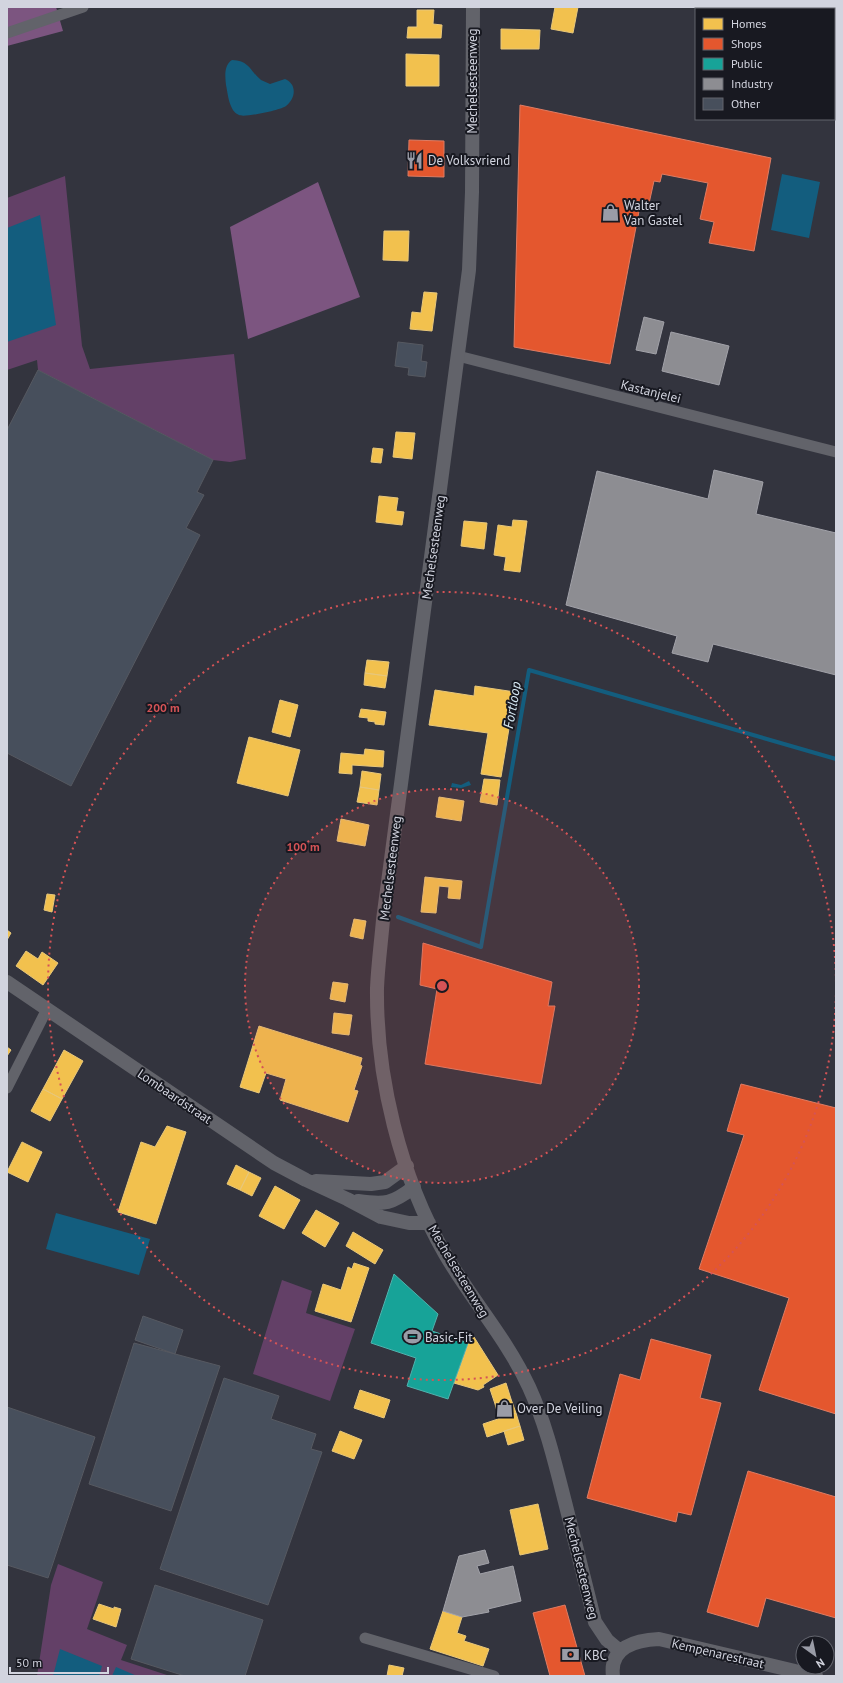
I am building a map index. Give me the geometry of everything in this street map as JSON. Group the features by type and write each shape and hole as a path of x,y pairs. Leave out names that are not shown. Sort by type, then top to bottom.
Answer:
{"street":[{"path":"7,33 83,7"},
{"name":"Mechelsesteenweg","path":"473,7 470,270 392,855 377,987 380,1052 394,1122 414,1187 429,1223 445,1254 499,1335 528,1386 549,1438 595,1622 607,1640 620,1651"},
{"name":"Kastanjelei","path":"458,356 836,452"},
{"name":"Lombaardstraat","path":"7,982 267,1158 306,1180 381,1217 409,1223 429,1223"},
{"path":"7,1088 47,1009"},
{"name":"Lombaardstraat","path":"306,1180 371,1184 385,1182 407,1166"},
{"name":"Lombaardstraat","path":"347,1199 377,1204 393,1202 414,1187"},
{"path":"365,1638 494,1676"},
{"name":"Kempenarestraat","path":"620,1651 631,1644 644,1640 660,1639 816,1676"},
{"path":"613,1676 612,1669 615,1659 620,1651"}],"shaded area":[{"path":"7,7 56,7 63,31 7,46"},
{"path":"65,176 82,346 90,369 234,354 246,459 230,462 213,460 38,370 37,360 7,370 7,198"},
{"path":"318,182 360,297 248,339 230,227"},
{"path":"282,1280 312,1291 306,1313 355,1329 330,1401 253,1374"},
{"path":"58,1564 103,1582 87,1629 127,1645 121,1660 170,1676 37,1676 51,1585"}],"water":[{"path":"232,60 246,64 261,80 269,84 285,79 289,81 292,84 294,91 292,99 286,106 277,110 242,116 239,115 231,106 225,78 226,68"},
{"path":"782,174 820,182 809,238 771,230"},
{"path":"40,215 56,325 7,342 7,228"},
{"path":"469,781 471,785 461,788 451,787 452,783 461,785"},
{"path":"56,1213 150,1239 139,1275 46,1249"},
{"path":"60,1649 102,1666 99,1676 53,1676"},
{"path":"116,1667 137,1676 112,1676"}],"building: Homes":[{"path":"555,7 578,7 573,33 551,29"},
{"path":"417,10 434,10 433,24 442,25 441,38 407,38 408,27 417,27"},
{"path":"501,29 540,30 539,49 501,49"},
{"path":"406,54 439,55 439,86 406,86"},
{"path":"384,231 409,231 408,261 383,260"},
{"path":"424,292 437,293 432,331 410,329 412,312 421,313"},
{"path":"396,432 415,433 412,459 393,457"},
{"path":"373,448 383,449 381,463 371,462"},
{"path":"379,496 398,498 396,511 404,512 402,525 376,522"},
{"path":"513,520 527,521 520,572 504,570 506,557 494,555 498,525 512,527"},
{"path":"464,521 487,523 484,549 461,546"},
{"path":"367,660 389,662 387,676 365,673"},
{"path":"365,673 387,676 385,688 364,685"},
{"path":"475,686 515,692 501,777 481,774 488,733 429,725 435,690 474,696"},
{"path":"280,700 298,705 290,737 272,732"},
{"path":"361,709 386,712 384,725 375,724 375,722 368,721 368,718 359,717"},
{"path":"249,737 300,750 288,796 237,783"},
{"path":"365,749 384,751 383,767 352,765 352,774 339,773 341,753 364,755"},
{"path":"362,771 381,774 379,790 360,787"},
{"path":"484,779 500,780 497,805 480,802"},
{"path":"360,787 379,790 377,805 357,802"},
{"path":"439,797 464,801 461,821 436,817"},
{"path":"341,819 369,825 365,846 337,841"},
{"path":"425,877 462,881 460,899 448,898 449,887 439,886 436,913 421,912"},
{"path":"47,894 55,895 52,912 44,910"},
{"path":"354,919 366,921 363,939 350,936"},
{"path":"7,930 11,933 7,940"},
{"path":"26,951 38,959 42,952 58,963 43,985 16,966"},
{"path":"333,982 348,984 345,1002 330,999"},
{"path":"334,1013 352,1015 349,1035 332,1033"},
{"path":"259,1026 362,1058 360,1065 362,1066 354,1090 358,1091 348,1122 280,1100 286,1079 266,1073 259,1093 240,1087"},
{"path":"7,1047 11,1050 7,1056"},
{"path":"64,1050 83,1061 62,1099 43,1089"},
{"path":"43,1089 62,1099 50,1121 31,1111"},
{"path":"167,1126 186,1132 156,1224 118,1212 141,1142 155,1147"},
{"path":"22,1142 42,1152 28,1182 7,1172"},
{"path":"236,1165 249,1172 240,1190 227,1184"},
{"path":"249,1172 261,1178 252,1196 240,1190"},
{"path":"275,1186 300,1200 284,1229 259,1216"},
{"path":"316,1210 339,1223 325,1247 302,1233"},
{"path":"353,1232 383,1250 375,1264 346,1246"},
{"path":"354,1263 369,1268 351,1322 315,1311 323,1284 341,1290 348,1267 352,1269"},
{"path":"471,1336 474,1337 498,1375 478,1390 454,1383"},
{"path":"506,1383 511,1399 495,1404 490,1389"},
{"path":"360,1390 390,1400 384,1418 354,1408"},
{"path":"511,1399 516,1413 499,1419 495,1404"},
{"path":"516,1413 520,1426 487,1437 483,1424"},
{"path":"520,1426 524,1440 508,1445 504,1431"},
{"path":"340,1431 362,1440 354,1459 332,1451"},
{"path":"538,1504 548,1549 520,1555 510,1510"},
{"path":"99,1604 114,1609 114,1607 121,1609 116,1627 93,1619"},
{"path":"443,1611 462,1617 457,1633 466,1636 464,1641 489,1649 483,1666 430,1649"},
{"path":"389,1665 404,1668 402,1676 387,1676"}],"building: Shops":[{"path":"520,105 771,158 754,251 709,243 714,222 700,219 708,183 662,174 660,182 654,181 648,208 640,206 610,364 514,347"},
{"path":"409,140 444,141 444,177 408,176"},
{"path":"423,943 552,982 548,1006 555,1006 541,1084 425,1064 437,989 420,985"},
{"path":"741,1084 836,1108 836,1414 759,1390 789,1298 699,1269 744,1135 727,1131"},
{"path":"651,1339 711,1355 700,1398 721,1403 691,1515 678,1512 676,1522 587,1498 620,1374 640,1380"},
{"path":"748,1471 836,1497 836,1618 766,1598 758,1627 707,1612"},
{"path":"565,1605 585,1676 550,1676 533,1613"}],"building: Public":[{"name":"Basic-Fit","path":"394,1274 438,1314 432,1331 468,1343 448,1399 407,1386 416,1358 371,1343"}],"building: Industry":[{"path":"644,317 664,322 656,354 636,350"},
{"path":"671,332 729,346 719,385 662,371"},
{"path":"714,470 763,482 756,514 836,533 836,675 713,644 708,662 672,653 677,636 566,605 597,471 708,499"},
{"path":"485,1550 489,1563 477,1566 480,1574 513,1566 521,1601 488,1609 489,1612 462,1617 443,1611 459,1556"}],"building: Other":[{"path":"398,342 423,345 421,361 427,362 425,377 408,375 409,368 395,366"},
{"path":"38,370 213,460 197,492 204,495 186,528 200,535 71,786 7,753 7,430"},
{"path":"143,1316 183,1330 175,1354 135,1340"},
{"path":"134,1343 220,1366 171,1511 89,1484"},
{"path":"224,1378 279,1396 271,1419 316,1434 311,1449 322,1452 268,1605 160,1569"},
{"path":"7,1407 95,1437 48,1578 7,1565"},
{"path":"155,1585 263,1620 245,1676 185,1676 131,1659"}],"waterway":[{"name":"Fortloop","path":"398,917 481,947 529,670 836,759"}],"place":[{"name":"De Volksvriend","path":"415,160"},
{"name":"Walter Van Gastel","path":"611,212"},
{"name":"Basic-Fit","path":"412,1337"},
{"name":"Over De Veiling","path":"504,1408"},
{"name":"KBC","path":"571,1655"}]}
